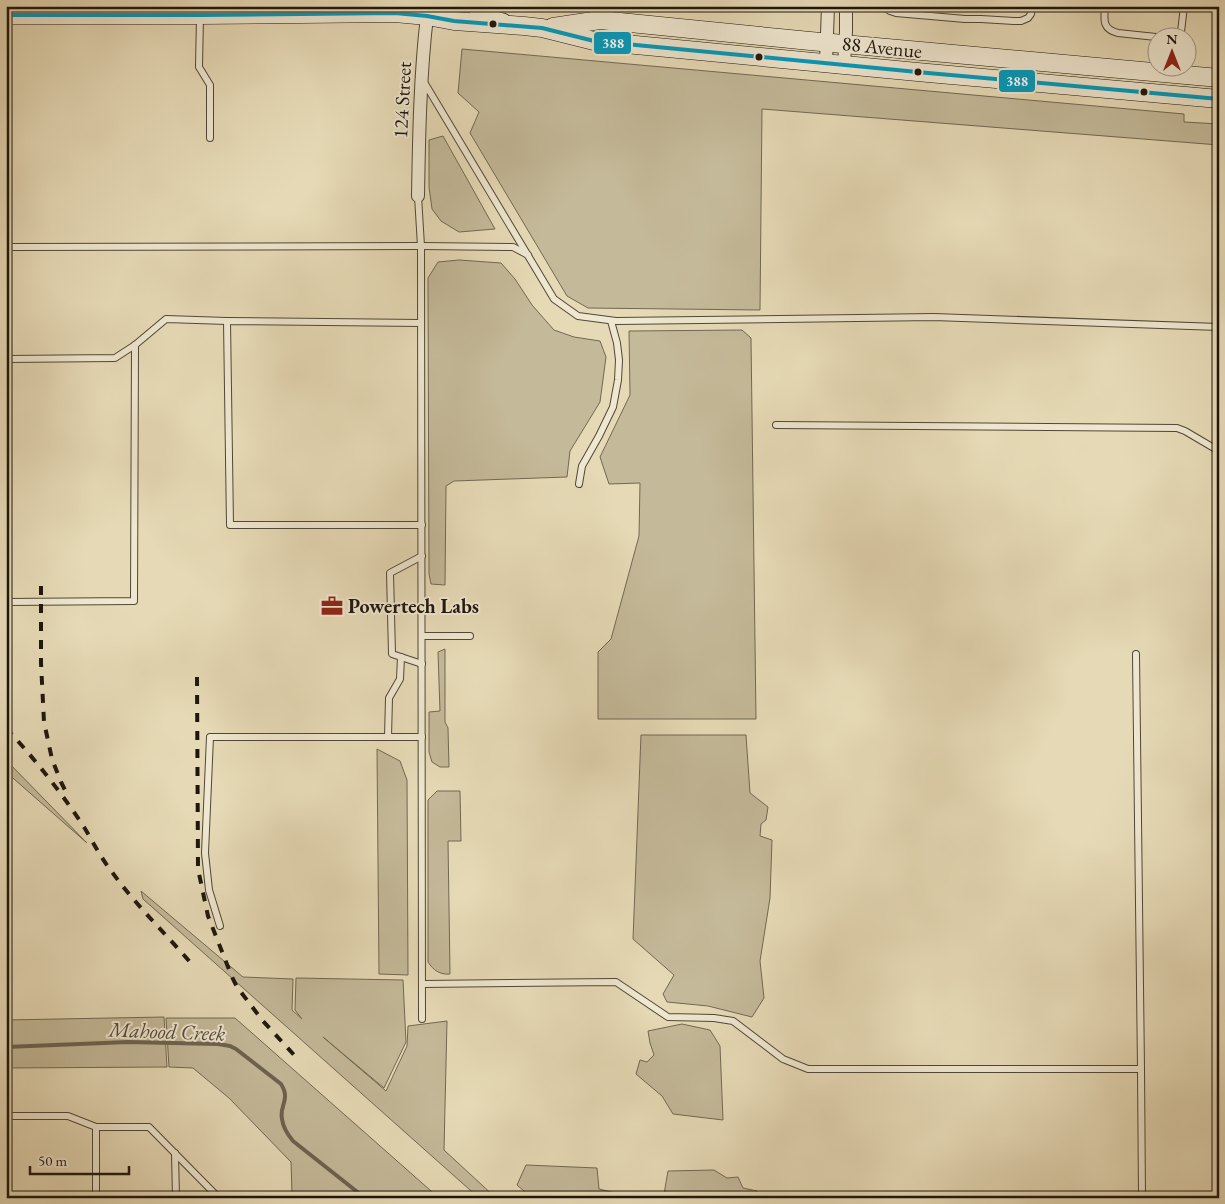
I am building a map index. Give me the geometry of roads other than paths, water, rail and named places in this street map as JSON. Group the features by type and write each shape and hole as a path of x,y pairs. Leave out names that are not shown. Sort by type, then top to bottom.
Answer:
{"main road":[{"name":"88 Avenue","path":"6,15 200,15 218,10 395,13 429,11 454,21 542,28 594,41 1219,99"},
{"name":"88 Avenue","path":"542,28 600,20 1219,78"}],"street":[{"path":"472,6 476,11 524,26"},
{"path":"826,63 828,6"},
{"path":"844,64 846,6"},
{"name":"124 Street","path":"418,196 422,78 429,11"}],"lane":[{"path":"883,6 890,12 896,13 1014,21 1028,18 1031,14 1032,6"},
{"path":"1105,6 1105,26 1112,32 1148,36"},
{"path":"1181,28 1184,6"},
{"path":"200,15 199,67 210,85 210,138"},
{"path":"422,78 554,299 578,316 611,321 934,317 1219,327"},
{"path":"418,196 422,323 422,1019"},
{"path":"6,247 513,246 528,255"},
{"path":"6,359 115,358 166,319 422,323"},
{"path":"228,321 230,524 422,525"},
{"path":"579,484 582,466 613,407 617,389 619,360 611,321"},
{"path":"6,602 134,601 135,344"},
{"path":"776,425 1177,428 1219,451"},
{"path":"422,556 390,573 392,654 422,664"},
{"path":"422,636 470,636"},
{"path":"1136,654 1142,1198"},
{"path":"388,737 388,698 400,679 401,657"},
{"path":"220,926 209,890 205,853 210,738 422,737"},
{"path":"422,984 616,982 668,1017 714,1018 733,1021 782,1059 808,1068 1141,1069"},
{"path":"6,1116 68,1116 96,1127 149,1127 219,1198"},
{"path":"96,1127 96,1198"},
{"path":"175,1153 176,1198"}],"waterway":[{"name":"Mahood Creek","path":"6,1047 128,1042 218,1044 230,1046 281,1084 285,1094 282,1110 283,1122 286,1131 293,1141 365,1198"}],"railway":[{"path":"41,586 41,663 44,722 52,759 68,796"},
{"path":"197,677 198,869 208,916 237,987 263,1021 295,1056"},
{"path":"6,728 37,763 66,801 121,884 190,962"}],"place":[{"name":"Powertech Labs","path":"332,606"}]}
